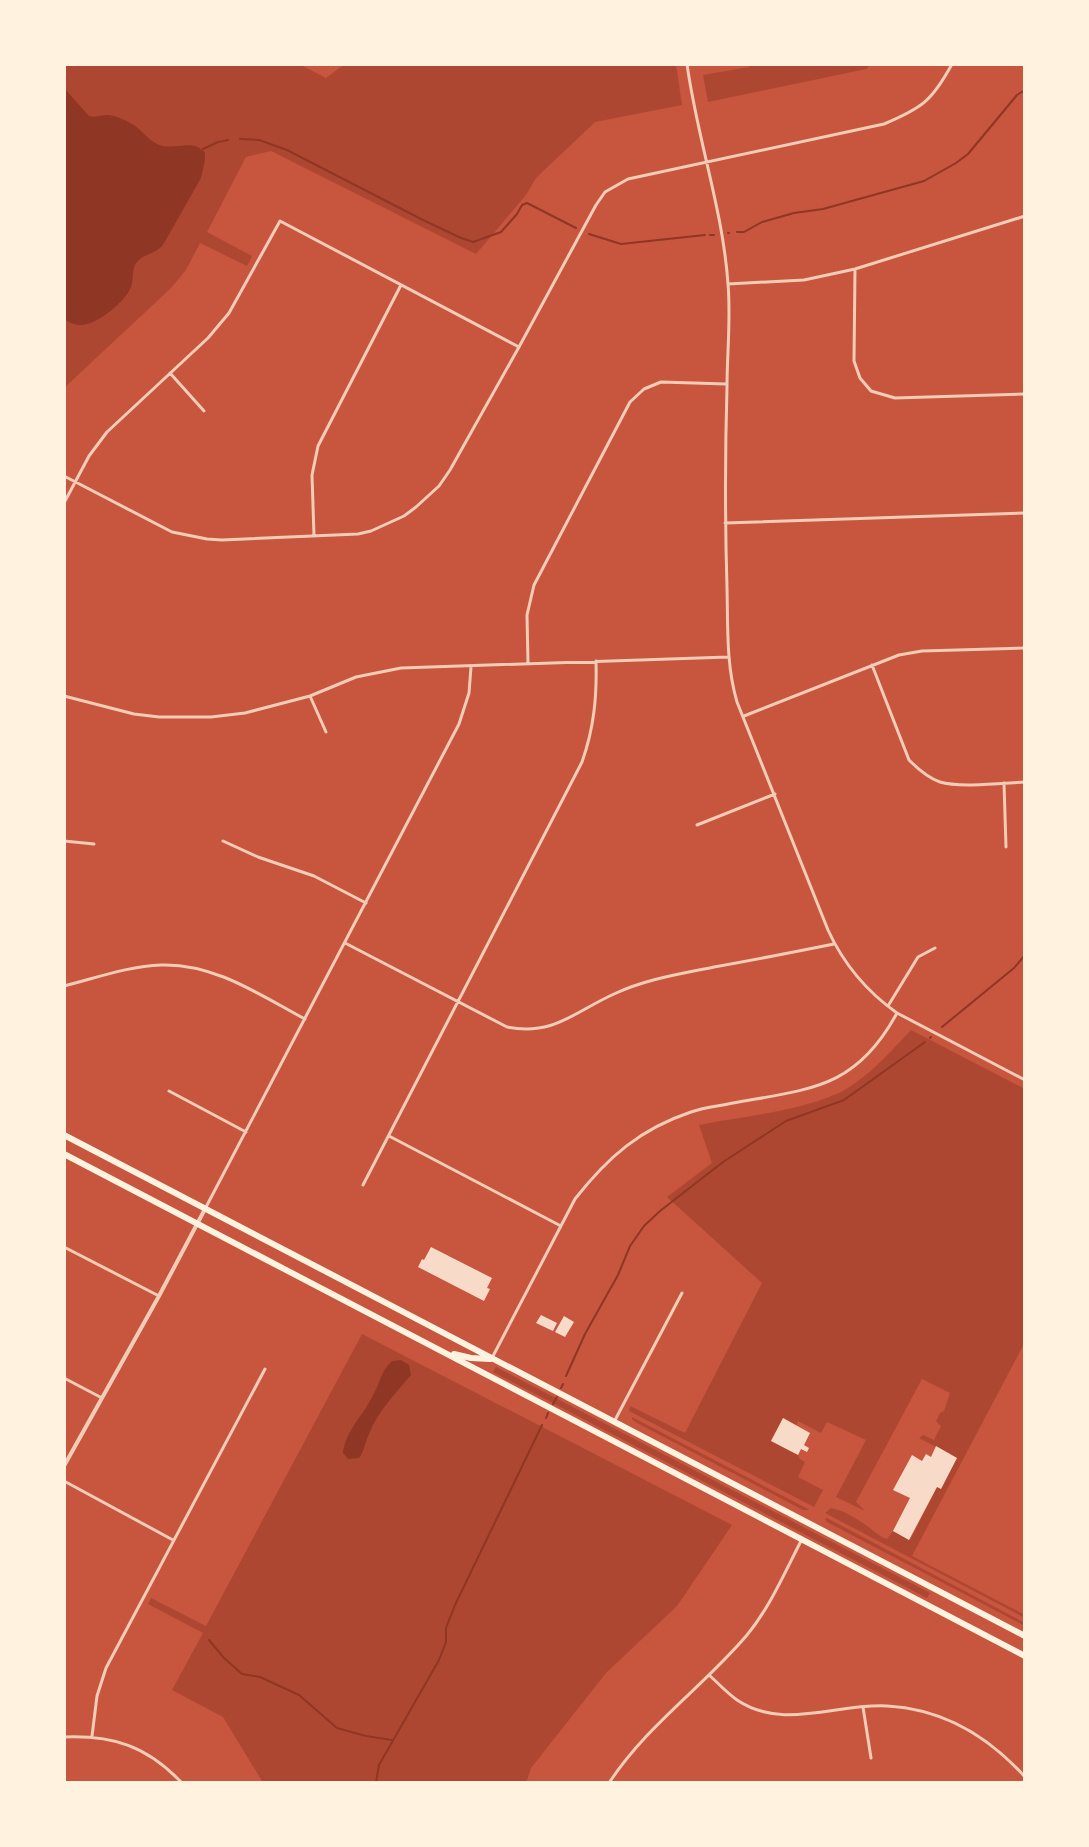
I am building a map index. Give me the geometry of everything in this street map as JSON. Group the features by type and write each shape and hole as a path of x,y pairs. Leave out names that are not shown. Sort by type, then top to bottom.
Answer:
{"main road":[{"path":"64,1135 1025,1636"},
{"path":"64,1154 1025,1656"},
{"path":"439,1349 471,1358 492,1358"}],"street":[{"path":"687,64 723,241 728,284 725,523 728,657 733,687 835,944 847,965 878,999 897,1013 1025,1080"},
{"path":"64,476 165,528 191,537 222,540 358,534 404,516 439,486 450,470 605,192 628,179 884,124 914,112 929,99 952,64"},
{"path":"728,284 804,280 855,269 1025,216"},
{"path":"64,503 89,456 107,432 208,338 229,313 280,221 519,347"},
{"path":"855,269 854,361 860,378 871,391 895,398 1025,394"},
{"path":"314,536 312,475 318,446 401,285"},
{"path":"170,373 204,411"},
{"path":"528,663 527,615 534,585 630,402 644,389 661,382 727,384"},
{"path":"725,523 1025,513"},
{"path":"744,716 899,655 922,651 1025,648"},
{"path":"64,696 134,714 187,718 245,713 310,696 356,677 401,668 728,657"},
{"path":"363,1185 582,762 595,713 596,661"},
{"path":"872,665 909,760 918,770 939,782 952,784 1025,782"},
{"path":"64,1466 198,1223 459,724 469,693 471,667"},
{"path":"310,696 326,732"},
{"path":"1004,783 1006,847"},
{"path":"697,825 775,794"},
{"path":"64,841 94,844"},
{"path":"223,841 314,876 366,903"},
{"path":"345,943 507,1027 523,1030 558,1024 615,993 656,979 835,944"},
{"path":"888,1006 918,957 935,948"},
{"path":"64,986 140,967 183,966 225,977 305,1019"},
{"path":"492,1358 575,1199 617,1152 667,1121 695,1111 807,1089 836,1079 871,1052 897,1013"},
{"path":"169,1091 246,1132"},
{"path":"389,1136 561,1226"},
{"path":"64,1247 159,1296"},
{"path":"614,1422 682,1293"},
{"path":"92,1736 97,1696 106,1668 265,1369"},
{"path":"64,1378 102,1398"},
{"path":"64,1481 173,1540"},
{"path":"609,1783 624,1760 738,1645 760,1618 802,1539"},
{"path":"709,1675 745,1705 775,1714 885,1706 936,1715 995,1747 1025,1777"},
{"path":"863,1707 871,1758"},
{"path":"64,1737 92,1736 135,1748 156,1760 182,1783"}],"shaded area":[{"path":"64,64 299,64 326,78 345,64 676,64 682,105 595,122 536,178 526,195 476,254 271,151 246,157 207,232 252,256 247,266 200,243 186,270 171,288 64,388"},
{"path":"750,64 872,64 866,69 708,102 703,75 749,67"},
{"path":"64,88 89,116 117,117 158,144 169,147 191,145 205,153 201,178 163,245 137,262 131,287 117,305 96,321 82,325 64,319"},
{"path":"911,1030 1025,1089 1025,1342 912,1556 1025,1615 1025,1618 825,1513 831,1508 835,1509 856,1518 884,1538 887,1539 893,1531 910,1540 937,1487 941,1488 957,1458 919,1438 923,1435 934,1440 941,1426 936,1421 944,1411 950,1393 922,1379 856,1502 865,1511 836,1497 866,1440 827,1422 821,1433 798,1421 796,1425 784,1418 771,1440 805,1462 798,1477 823,1490 814,1507 629,1411 630,1406 685,1433 762,1283 667,1197 712,1163 699,1125 778,1111 836,1094 867,1074"},
{"path":"362,1334 732,1525 677,1606 606,1673 531,1768 526,1783 260,1783 262,1781 223,1717 172,1690 203,1633 148,1604 151,1598 206,1626"},
{"path":"401,1360 409,1365 411,1375 377,1418 359,1458 348,1459 343,1453 351,1430 385,1369 392,1361"},
{"path":"496,1367 930,1593 927,1598 493,1372"},
{"path":"632,1417 809,1510 803,1510 637,1423"},
{"path":"827,1518 1025,1623 1025,1626 827,1522"}],"building":[{"path":"431,1247 492,1278 484,1301 418,1267"},
{"path":"541,1315 557,1323 553,1331 536,1323"},
{"path":"564,1316 574,1322 565,1337 555,1332"},
{"path":"783,1418 810,1433 804,1445 809,1448 807,1452 801,1449 798,1455 771,1441"},
{"path":"936,1446 957,1458 941,1489 937,1487 909,1540 893,1531 910,1498 893,1490 912,1455 922,1461 926,1454 931,1457"}],"waterway":[{"path":"737,232 794,213 823,209 924,181 968,154 1017,95 1025,90"},
{"path":"240,139 259,140 287,150 423,220 473,242 501,232 527,203 576,228"},
{"path":"203,149 228,140"},
{"path":"589,234 621,244 705,235"},
{"path":"942,1027 1014,968 1025,955"},
{"path":"566,1376 630,1246 660,1211 723,1162 786,1121 844,1100 925,1042"},
{"path":"561,1388 563,1384"},
{"path":"553,1404 557,1397"},
{"path":"546,1418 548,1413"},
{"path":"376,1783 379,1765 439,1660 455,1605 542,1425"},
{"path":"209,1640 242,1674 260,1677 299,1695 337,1728 392,1740"}]}
